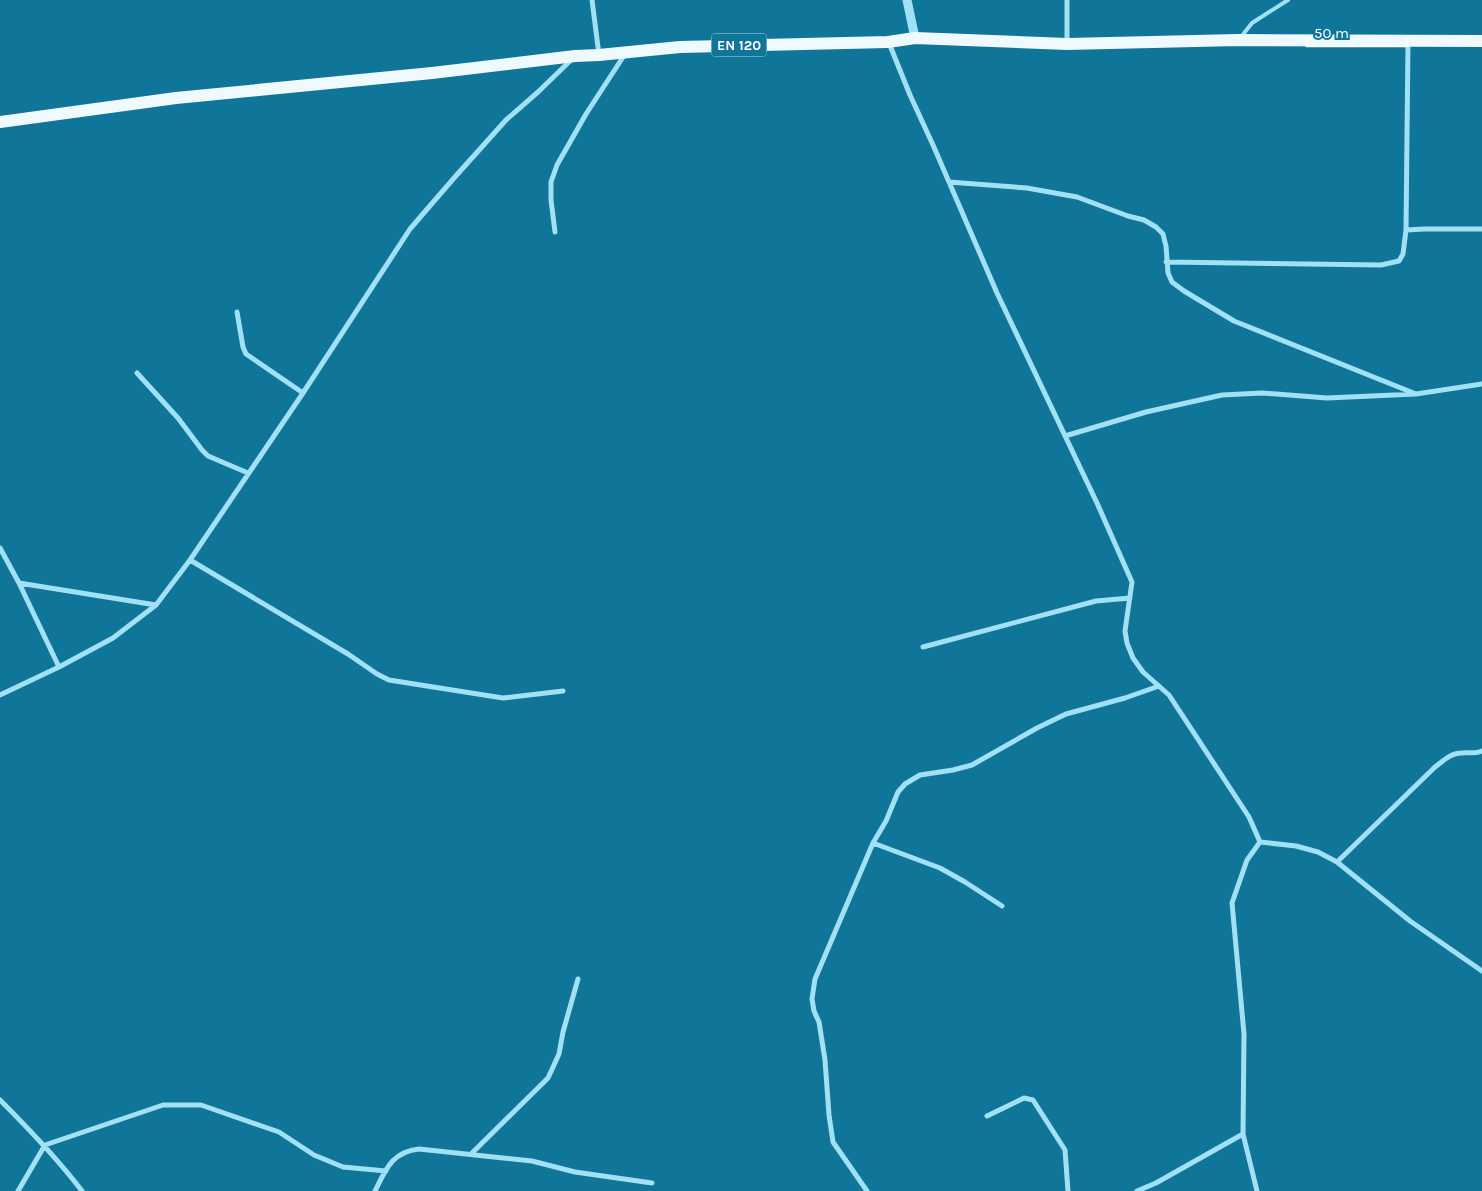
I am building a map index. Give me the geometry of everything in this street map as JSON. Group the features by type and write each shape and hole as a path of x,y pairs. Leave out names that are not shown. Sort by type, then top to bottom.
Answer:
{"main road":[{"name":"EN 120","path":"0,122 176,98 383,78 575,56 680,47 888,42 915,38 1067,44 1238,40 1482,41"}],"street":[{"path":"592,0 599,55"},
{"path":"907,0 915,38"},
{"path":"1067,0 1067,44"},
{"path":"1166,262 1381,265 1399,261 1403,254 1406,230 1408,41"},
{"path":"888,42 997,293 1132,582 1125,631 1127,644 1133,658 1143,672 1168,695 1243,809 1260,842"},
{"path":"555,232 550,182 557,165 586,114 626,52"},
{"path":"0,695 59,667 113,638 156,605 190,560 303,393 410,229 506,120 575,56"},
{"path":"949,182 1027,188 1068,195 1144,220 1163,234 1168,273 1172,282 1184,291 1234,321 1306,348 1337,363 1416,394"},
{"path":"1406,230 1482,229"},
{"path":"237,312 246,354 303,393"},
{"path":"137,372 178,418 208,456 248,474"},
{"path":"1065,436 1146,412 1222,395 1262,393 1327,398 1416,394 1482,384"},
{"path":"0,548 59,667"},
{"path":"190,560 389,680 503,698 563,691"},
{"path":"19,584 156,605"},
{"path":"923,648 1096,601 1130,598"},
{"path":"867,1191 833,1142 825,1060 819,1022 814,1011 812,999 815,979 873,844 898,792 905,784 920,775 972,765 1037,728 1066,714 1125,698 1159,686"},
{"path":"1337,862 1435,767 1449,756 1482,751"},
{"path":"1260,842 1304,848 1318,852 1337,862 1410,921 1482,971"},
{"path":"1257,1191 1243,1134 1244,1034 1232,903 1247,860 1260,842"},
{"path":"873,844 940,868 1002,906"},
{"path":"471,1154 548,1078 559,1054 563,1032 578,979"},
{"path":"987,1116 1024,1098 1033,1100 1065,1150 1068,1191"},
{"path":"0,1100 45,1145 82,1191"},
{"path":"18,1191 45,1145 163,1105 201,1105 279,1132 314,1155 343,1167 386,1170"},
{"path":"1137,1191 1156,1183 1243,1134"},
{"path":"375,1191 396,1156 408,1150 419,1149 532,1161 575,1172 652,1183"}],"lane":[{"path":"1238,40 1252,23 1288,0"}]}
